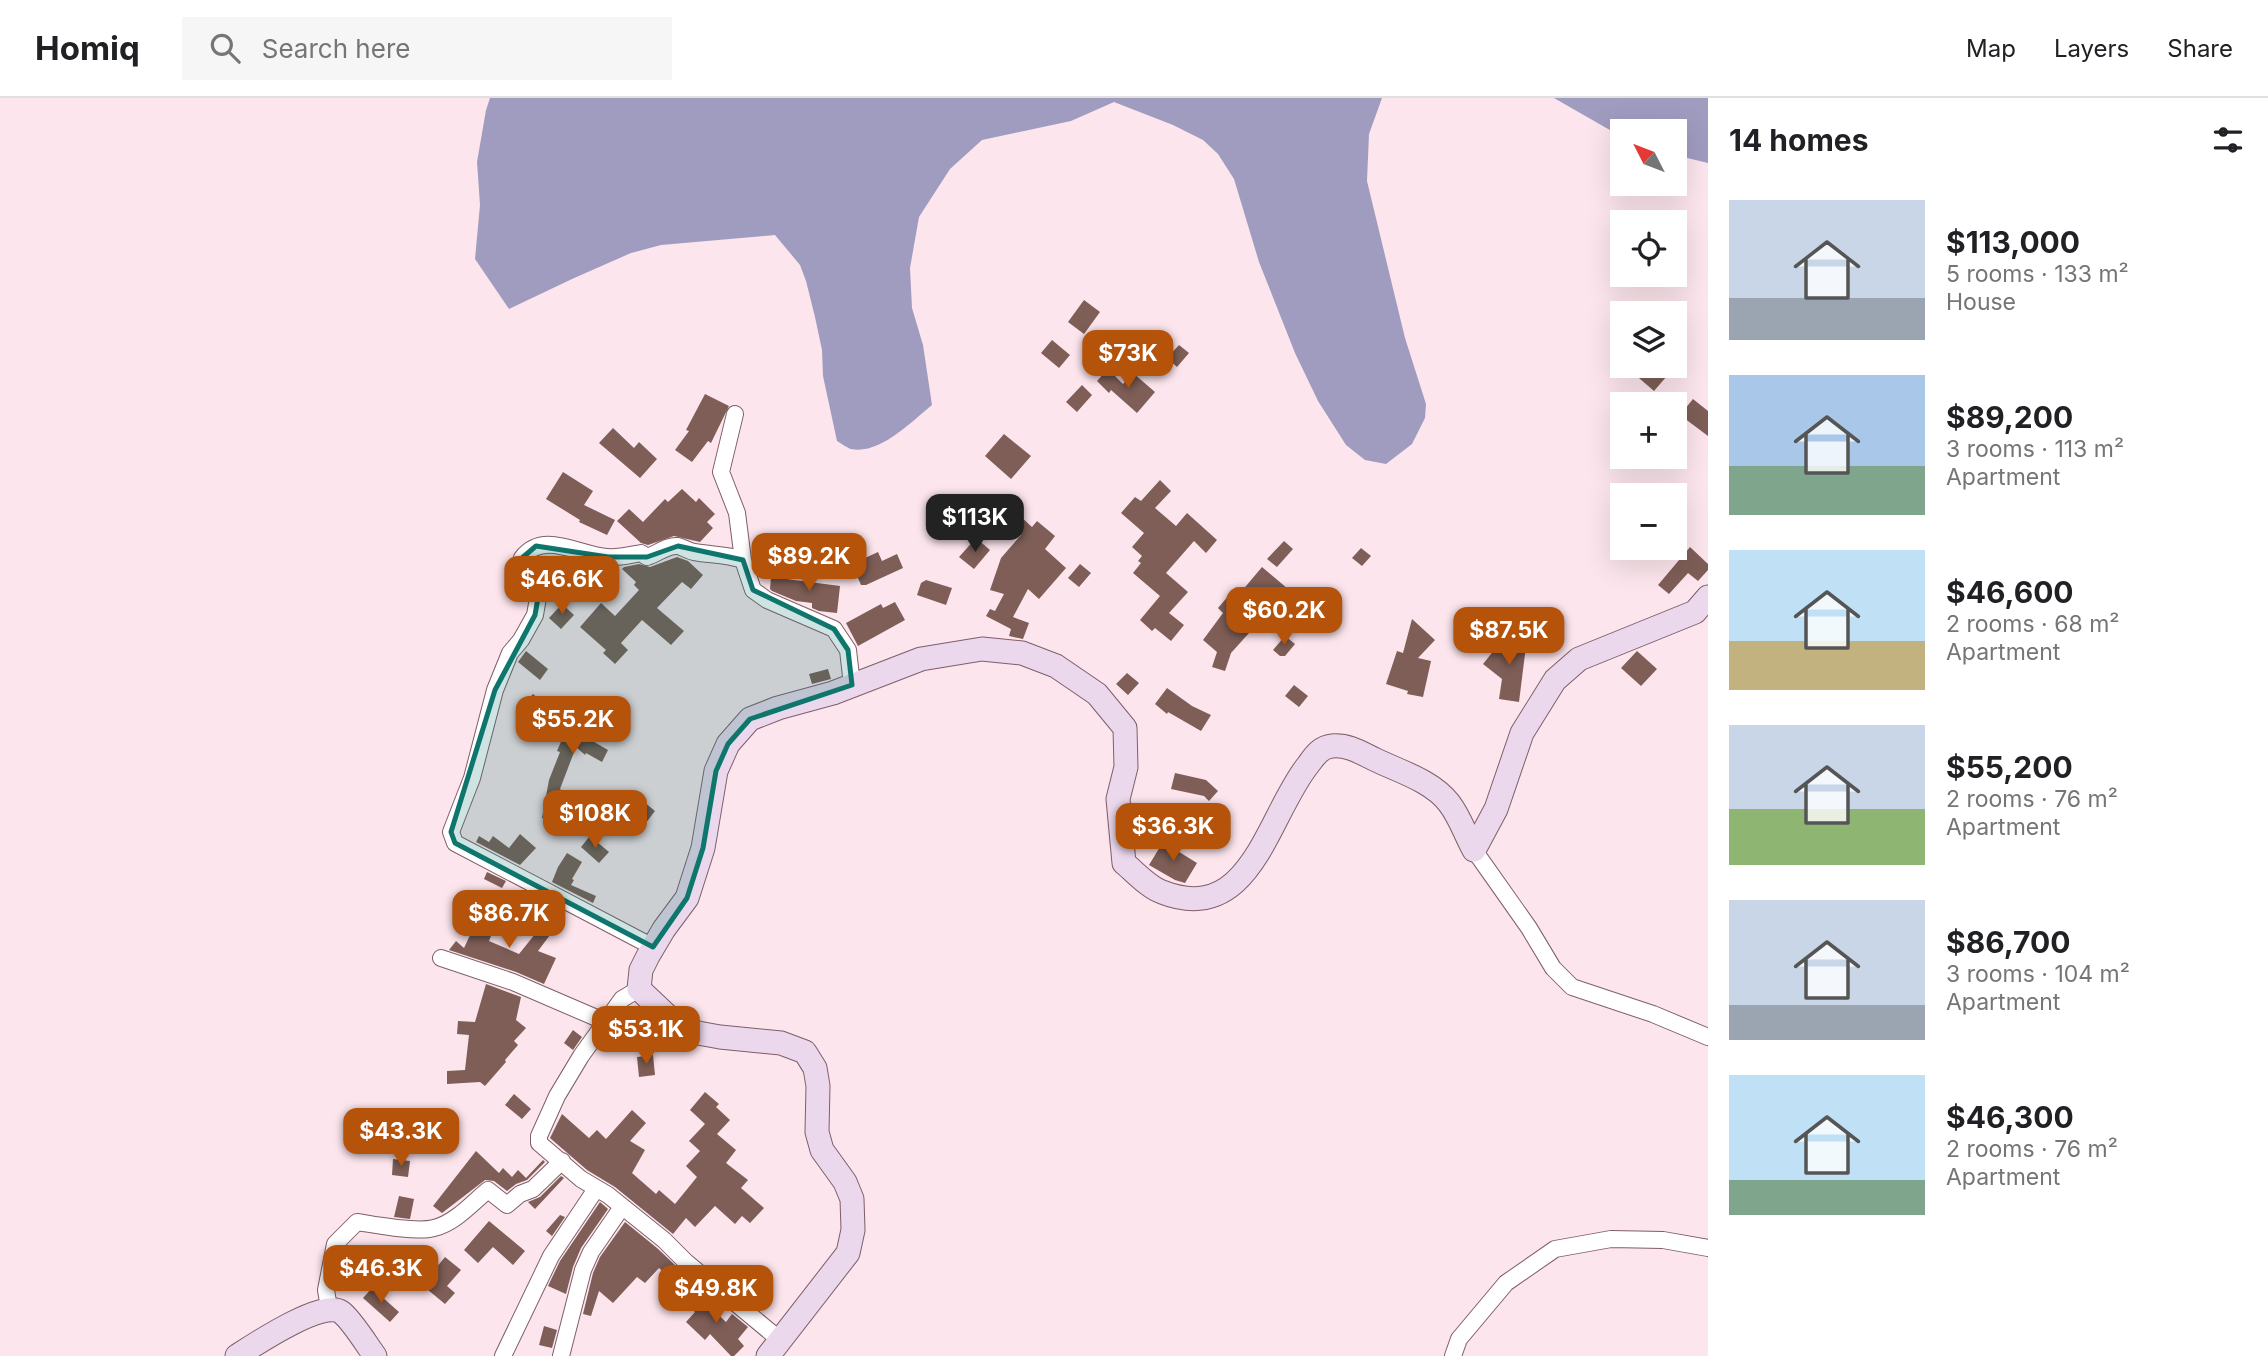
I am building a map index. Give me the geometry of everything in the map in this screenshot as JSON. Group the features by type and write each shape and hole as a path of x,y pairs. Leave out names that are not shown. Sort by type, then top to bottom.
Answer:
{"street":[{"path":"735,414 721,472 737,513 743,560 754,590 767,600 834,629 848,650 852,685"},
{"path":"653,947 455,843 451,832 472,778 495,690 510,653 535,615 539,593 522,558 526,553 536,546 549,545 608,557 641,553 647,556 678,546 692,552 728,555 743,560"},
{"path":"1474,850 1496,809 1522,733 1555,680 1579,659 1695,612 1708,597"},
{"path":"639,989 641,970 653,947 687,898 703,848 716,771 728,744 750,719 921,659 982,649 1022,653 1056,666 1097,694 1125,728 1126,767 1118,799 1124,863 1160,891 1192,899 1209,898 1224,892 1258,855 1298,778 1320,750 1332,746 1350,748 1432,787 1448,802 1474,850 1529,928 1553,968 1572,987 1653,1014 1708,1037"},
{"path":"441,958 513,982 606,1022"},
{"path":"639,989 676,1024 698,1033 720,1037 781,1043 805,1052 816,1068 817,1132 822,1150 845,1182 852,1199 853,1230 848,1253 774,1348 622,1207 539,1143 539,1136 557,1096 581,1056 622,999 639,989"},
{"path":"329,1308 326,1290 335,1244 356,1222 402,1228 433,1228 457,1217 488,1190 507,1205 520,1194 533,1189 562,1161"},
{"path":"503,1356 551,1256 596,1189"},
{"path":"561,1356 587,1261 622,1207"},
{"path":"1453,1356 1459,1339 1506,1283 1555,1249 1611,1239 1663,1240 1708,1248"},
{"path":"237,1356 260,1341 329,1308 340,1311 375,1356"}],"highlighted area":[{"path":"536,546 608,557 647,557 678,546 743,560 753,590 834,629 848,650 852,685 750,719 728,744 716,771 703,848 687,898 653,947 455,843 451,832 495,690 535,615 539,592 522,558"}],"shaded area":[{"path":"490,98 1382,98 1369,134 1367,181 1405,338 1426,404 1425,418 1412,444 1386,464 1365,460 1346,445 1318,401 1295,353 1259,262 1234,179 1218,154 1203,140 1173,125 1114,102 1071,121 982,140 950,169 919,217 910,268 912,308 923,345 932,405 884,442 873,447 851,449 837,441 823,376 822,350 806,281 800,265 775,235 661,245 631,253 509,309 475,259 480,205 477,162"},
{"path":"1554,98 1708,98 1708,163 1687,158 1687,119 1610,119 1610,130"}],"building":[{"path":"1084,300 1100,312 1084,334 1068,322"},
{"path":"1052,340 1070,355 1059,368 1041,353"},
{"path":"1179,345 1189,353 1177,367 1167,358"},
{"path":"1108,369 1123,384 1133,373 1155,392 1137,413 1097,381"},
{"path":"1639,378 1665,378 1654,391"},
{"path":"1082,385 1092,395 1077,412 1066,402"},
{"path":"705,394 729,406 711,443 708,441 692,462 675,450 689,431 686,430"},
{"path":"1693,399 1708,411 1708,436 1687,420 1687,406"},
{"path":"613,428 634,448 639,442 657,459 640,478 599,443"},
{"path":"1004,434 1031,456 1011,479 985,456"},
{"path":"563,472 593,491 584,505 615,520 607,535 579,522 580,520 546,499"},
{"path":"1160,480 1171,491 1155,508 1176,526 1187,513 1217,540 1206,553 1194,541 1166,573 1188,592 1169,613 1184,625 1171,641 1155,628 1152,631 1140,620 1160,596 1133,573 1141,563 1138,561 1142,556 1132,547 1144,533 1121,513 1135,497 1141,501"},
{"path":"682,489 696,502 699,498 715,514 707,522 713,528 700,542 674,536 648,545 641,543 617,521 629,509 643,522 665,499 668,502"},
{"path":"1019,515 1032,527 1037,521 1055,536 1045,549 1066,568 1039,599 1028,589 1013,617 1029,623 1023,639 1009,636 1011,629 986,616 990,609 995,611 1004,594 990,590 1001,558 1021,535 1010,525"},
{"path":"976,538 990,550 974,569 959,557"},
{"path":"1284,541 1293,549 1277,567 1267,559"},
{"path":"1690,547 1708,564 1708,570 1698,581 1688,573 1669,594 1658,585 1679,560 1687,560 1687,551"},
{"path":"1361,548 1371,556 1362,566 1352,558"},
{"path":"878,552 882,561 897,554 903,568 861,585 852,564"},
{"path":"677,557 688,561 703,575 691,589 682,582 657,608 684,631 671,645 642,620 621,643 628,650 615,664 603,653 606,650 580,627 601,603 615,616 639,590 634,585 636,582 622,569 624,567 639,564 650,567"},
{"path":"1080,564 1091,573 1079,587 1068,578"},
{"path":"1262,567 1294,594 1298,589 1319,607 1303,626 1262,591 1236,621 1249,633 1231,653 1225,671 1212,667 1217,652 1203,640 1223,613 1218,608 1236,587 1241,592"},
{"path":"771,577 840,586 837,613 819,611 812,608 812,603 796,601 772,591"},
{"path":"926,580 952,588 946,605 917,595 921,583"},
{"path":"895,602 905,620 858,646 846,623 881,604 883,608"},
{"path":"562,604 574,615 561,629 549,618"},
{"path":"1412,619 1435,640 1418,658 1431,661 1423,697 1407,694 1408,691 1386,684 1397,651 1403,653"},
{"path":"1507,634 1512,638 1514,635 1526,646 1519,702 1499,699 1502,679 1483,664"},
{"path":"1285,636 1295,644 1285,656 1280,656 1273,650"},
{"path":"526,651 548,669 540,680 518,662"},
{"path":"1637,651 1657,669 1641,686 1621,668"},
{"path":"828,669 831,679 812,684 809,674"},
{"path":"1127,673 1139,683 1128,695 1116,684"},
{"path":"1294,685 1308,696 1299,707 1285,696"},
{"path":"1167,688 1192,706 1211,715 1201,731 1168,712 1167,714 1155,704"},
{"path":"533,694 543,703 533,714 523,705"},
{"path":"588,700 605,715 594,727 598,730 589,739 608,750 602,762 586,753 585,755 576,747 560,789 574,801 564,813 552,811 548,820 542,818 549,780 560,752 557,751 566,730 582,712 579,709"},
{"path":"1175,773 1206,780 1218,791 1209,801 1204,796 1171,789"},
{"path":"633,793 655,811 642,828 620,809"},
{"path":"520,834 536,848 520,865 476,842 479,836 489,842 493,836 509,848"},
{"path":"590,836 609,852 599,863 581,847"},
{"path":"1163,842 1197,863 1185,883 1149,865"},
{"path":"567,853 582,862 571,885 596,896 593,903 552,882"},
{"path":"487,872 506,881 502,888 484,879"},
{"path":"539,899 561,910 557,917 536,906"},
{"path":"491,904 502,909 489,941 519,954 544,923 553,931 538,951 556,958 544,984 449,950 456,941 464,948 471,933 477,936"},
{"path":"486,984 521,997 516,1020 526,1028 514,1041 518,1045 506,1062 485,1086 480,1082 447,1084 447,1071 465,1070 469,1035 457,1034 458,1021 475,1022"},
{"path":"622,1017 635,1025 620,1047 614,1047 605,1040"},
{"path":"573,1030 582,1037 573,1050 564,1043"},
{"path":"653,1055 655,1075 639,1077 637,1057"},
{"path":"705,1092 719,1104 716,1107 730,1120 717,1134 736,1150 726,1163 748,1180 741,1188 764,1208 750,1223 742,1216 735,1224 715,1206 695,1227 686,1218 673,1234 615,1187 587,1170 550,1138 562,1114 589,1138 597,1130 606,1139 632,1110 646,1123 630,1141 645,1150 632,1173 656,1194 659,1190 675,1204 697,1177 686,1166 700,1151 689,1141 705,1124 690,1110"},
{"path":"514,1094 531,1109 522,1119 505,1105"},
{"path":"476,1151 499,1173 503,1168 512,1177 518,1170 526,1178 543,1160 545,1162 527,1180 507,1191 494,1181 485,1180 442,1213 433,1206"},
{"path":"393,1159 410,1161 408,1177 392,1175"},
{"path":"561,1176 564,1178 535,1209 528,1202 540,1197"},
{"path":"399,1196 414,1199 410,1219 394,1217"},
{"path":"600,1202 608,1209 581,1248 566,1294 548,1286 560,1261"},
{"path":"560,1215 565,1217 552,1236 546,1231"},
{"path":"489,1221 525,1251 513,1265 493,1247 478,1263 464,1250"},
{"path":"625,1222 693,1282 684,1291 659,1268 645,1283 637,1277 613,1303 599,1291 591,1316 583,1314 593,1273 600,1257"},
{"path":"445,1257 461,1270 447,1286 455,1293 445,1304 422,1285"},
{"path":"372,1288 399,1312 390,1322 363,1298"},
{"path":"694,1292 726,1322 732,1314 748,1327 738,1339 744,1346 734,1356 710,1334 705,1340 686,1322 695,1312 685,1302"},
{"path":"544,1326 557,1330 552,1348 539,1345"}]}
